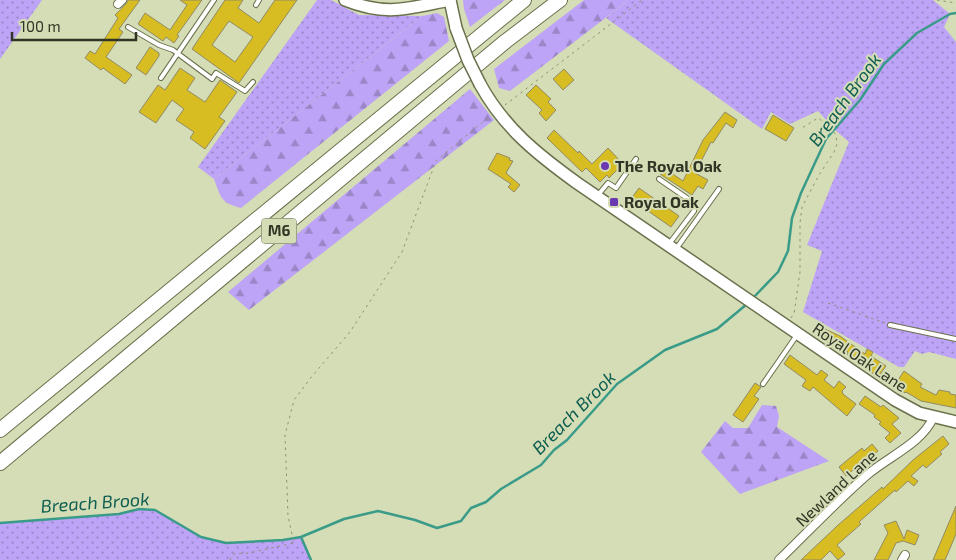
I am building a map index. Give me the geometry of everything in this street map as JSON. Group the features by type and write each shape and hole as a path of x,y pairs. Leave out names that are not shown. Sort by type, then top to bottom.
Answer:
{"highway":[{"name":"M6","path":"0,430 524,0"},
{"name":"M6","path":"0,464 499,48 560,0"}],"street":[{"path":"345,0 375,9 395,10 412,9 450,0 456,28 468,60 480,84 510,127 530,147 596,196 672,248"},
{"name":"Royal Oak Lane","path":"672,248 894,400 933,418 956,422"},
{"name":"Newland Lane","path":"779,560 866,476 930,425 933,418"}],"lane":[{"path":"161,78 214,0"},
{"path":"256,5 260,0"},
{"path":"128,27 159,45 173,50 212,79 216,73 245,91 253,82"},
{"path":"596,196 608,183 616,188 636,159"},
{"path":"659,179 694,203 694,211 672,248"},
{"path":"672,248 719,189"},
{"path":"890,325 956,339"},
{"path":"763,384 797,335"}],"path":[{"path":"230,560 233,554 249,553 294,542 288,516 285,435 294,400 312,375 350,332 402,252 436,162 497,110 642,0"},
{"path":"937,0 956,3"},
{"path":"786,327 794,314 800,272 800,223 802,207 837,144 836,135 829,126 818,118 802,128"},
{"path":"828,303 890,325"}],"green space":[{"path":"0,0 42,0 0,59"},
{"path":"317,0 331,0 359,15 422,16 214,179 198,167"},
{"path":"463,0 505,0 470,27"},
{"path":"584,0 629,0 510,91 499,88 494,69"},
{"path":"629,0 933,0 950,14 944,27 956,42 956,359 929,352 922,354 915,351 904,367 899,367 803,312 822,251 807,245 849,142 818,111 790,124 771,112 762,129 606,18"},
{"path":"437,13 444,17 449,41 241,208 229,204 223,199 214,179 422,16"},
{"path":"470,89 494,120 249,310 228,292"},
{"path":"762,405 776,406 779,416 777,427 829,461 740,494 701,452 725,421 733,428 748,428"},
{"path":"139,509 155,510 200,536 226,543 283,540 301,537 311,560 0,560 0,523 119,514"}],"building":[{"path":"128,0 140,0 119,29 123,32 106,57 132,75 125,84 85,58 90,51 95,54 118,18 115,15"},
{"path":"180,0 202,0 177,35 179,36 174,43 166,37 163,41 138,24 145,13 170,30 187,5"},
{"path":"225,0 243,0 238,8 259,23 275,0 297,0 239,83 192,49","holes":["229,21 253,37 235,62 212,45"]},
{"path":"150,47 159,53 159,56 146,75 136,68"},
{"path":"180,68 195,78 187,90 205,102 220,80 237,92 219,117 225,121 205,149 190,138 194,132 176,120 184,109 172,100 156,123 139,112 158,85 165,90"},
{"path":"564,69 574,80 563,90 553,79"},
{"path":"536,85 551,99 548,102 556,110 546,121 539,113 542,110 526,95"},
{"path":"725,112 737,120 733,128 726,123 713,143 711,142 695,173 708,180 703,189 698,186 692,195 660,174 664,168 683,181 703,140"},
{"path":"773,115 794,128 786,141 765,129"},
{"path":"554,130 592,164 608,148 623,164 609,178 607,175 600,182 586,168 582,172 547,138"},
{"path":"497,153 513,161 506,173 520,185 514,192 508,187 511,184 488,169"},
{"path":"639,188 679,216 671,227 631,199"},
{"path":"825,329 840,336 865,354 867,349 873,352 871,356 886,366 878,377 847,354 848,352 836,344 835,346 820,338"},
{"path":"790,355 817,375 821,370 828,375 824,380 834,388 839,381 846,387 842,391 843,394 856,404 847,416 813,387 810,391 802,386 806,380 784,364"},
{"path":"904,371 922,384 920,387 936,395 939,390 956,395 956,408 921,401 894,386"},
{"path":"755,383 761,387 754,396 759,399 743,422 733,415"},
{"path":"865,396 881,407 883,405 899,418 892,424 901,433 890,443 885,438 890,433 879,424 881,422 874,417 875,415 859,404"},
{"path":"943,436 949,444 940,452 942,454 926,468 923,465 911,476 918,481 914,486 908,481 896,492 895,490 859,522 861,524 837,545 845,554 838,560 830,551 821,560 801,560 837,526 882,487 883,489 913,460"},
{"path":"872,444 878,451 846,476 839,467 862,448 864,451"},
{"path":"956,506 956,534 948,553 945,560 933,560"},
{"path":"896,521 904,539 907,530 919,535 915,545 903,541 896,543 888,560 874,560 888,533 884,525"}],"waterway":[{"name":"Breach Brook","path":"753,298 778,272 788,251 792,218 801,193 826,139 860,100 884,64 917,33 950,14 956,13"},
{"name":"Breach Brook","path":"0,523 119,514 139,509 155,510 201,537 226,543 283,540 301,537 344,519 378,511 415,520 437,528 461,521 471,508 486,502 501,489 541,465 554,450 567,440 617,384 665,350 717,329 747,304"},
{"path":"301,537 311,560"}],"place":[{"name":"The Royal Oak","path":"605,166"},
{"name":"Royal Oak","path":"614,202"}]}
